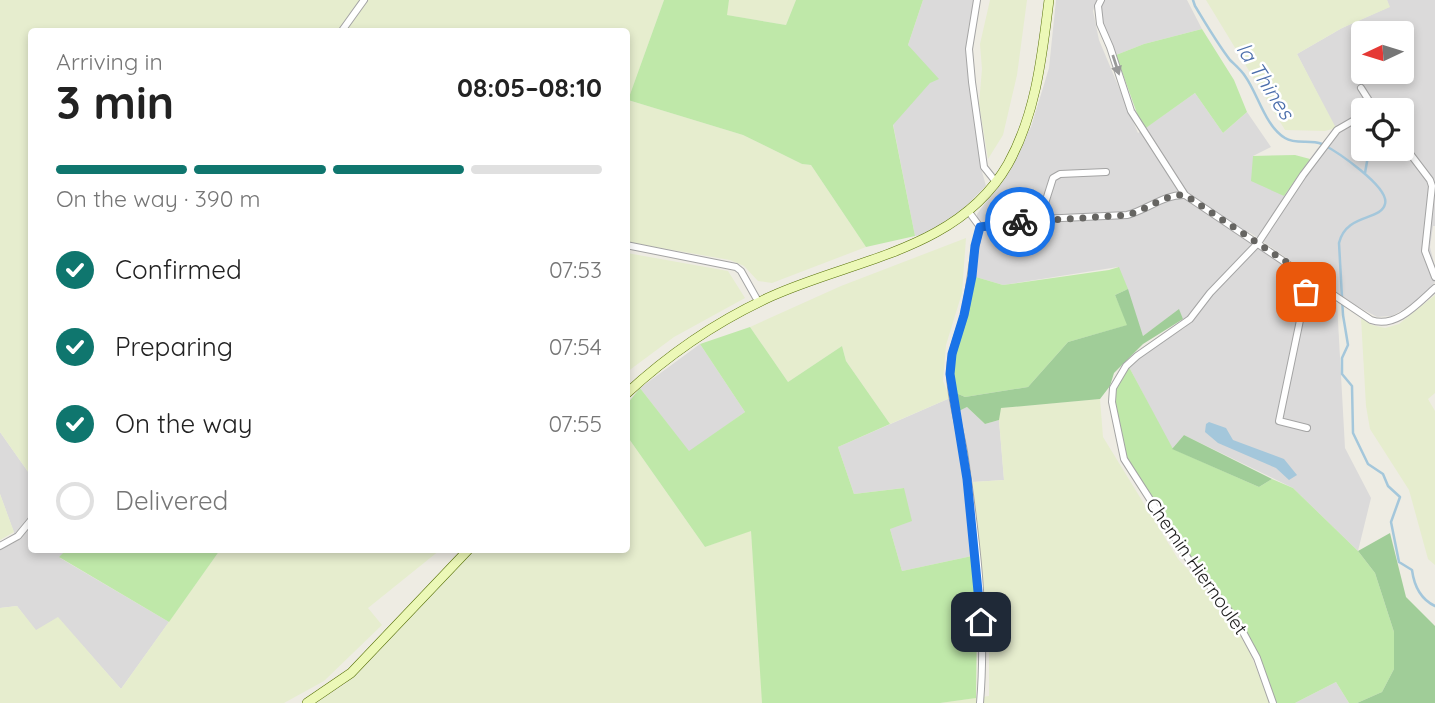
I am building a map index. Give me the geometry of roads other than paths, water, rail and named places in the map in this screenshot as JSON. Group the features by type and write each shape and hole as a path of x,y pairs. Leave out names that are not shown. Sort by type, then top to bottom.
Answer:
{"main road":[{"path":"630,391 691,341 759,303 808,281 917,243 969,212 996,183 1017,147 1026,124 1038,76 1049,0"},
{"path":"307,703 351,673 465,553"}],"street":[{"path":"344,28 364,0"},
{"path":"977,0 969,49 972,82 984,167 996,183"},
{"path":"1101,0 1098,6 1100,24 1131,111 1185,195 1371,320 1391,321 1435,288"},
{"path":"1361,88 1367,98"},
{"name":"Chemin Hiernoulet","path":"1273,703 1257,658 1237,621 1189,560 1124,460 1112,402 1113,388 1126,366 1190,319 1258,243 1337,131 1351,122"},
{"path":"1414,159 1433,185 1425,251 1435,277"},
{"path":"1040,219 1053,178 1060,174 1105,172"},
{"path":"980,227 1040,219 1127,215 1174,194 1185,195"},
{"path":"969,212 980,227"},
{"path":"980,227 970,289 952,354 950,374 964,452 975,549 982,651 980,703"},
{"path":"630,246 736,267 759,303"},
{"path":"1307,428 1279,421 1309,277"},
{"path":"0,546 18,536 28,524"}],"water":[{"path":"1209,422 1226,428 1233,440 1284,459 1297,475 1289,480 1276,468 1218,443 1205,432"}],"waterway":[{"name":"la Thines","path":"1193,0 1221,47 1250,83 1267,118 1278,133 1289,140 1317,143 1329,148 1361,170 1384,197 1385,204 1382,209 1349,227 1339,243 1343,315 1348,345 1342,358 1342,374 1352,386 1353,433 1368,464 1383,474 1388,486 1400,497 1391,522 1399,562 1412,570 1419,591 1425,600 1435,606"},
{"path":"1365,173 1367,161"}]}
